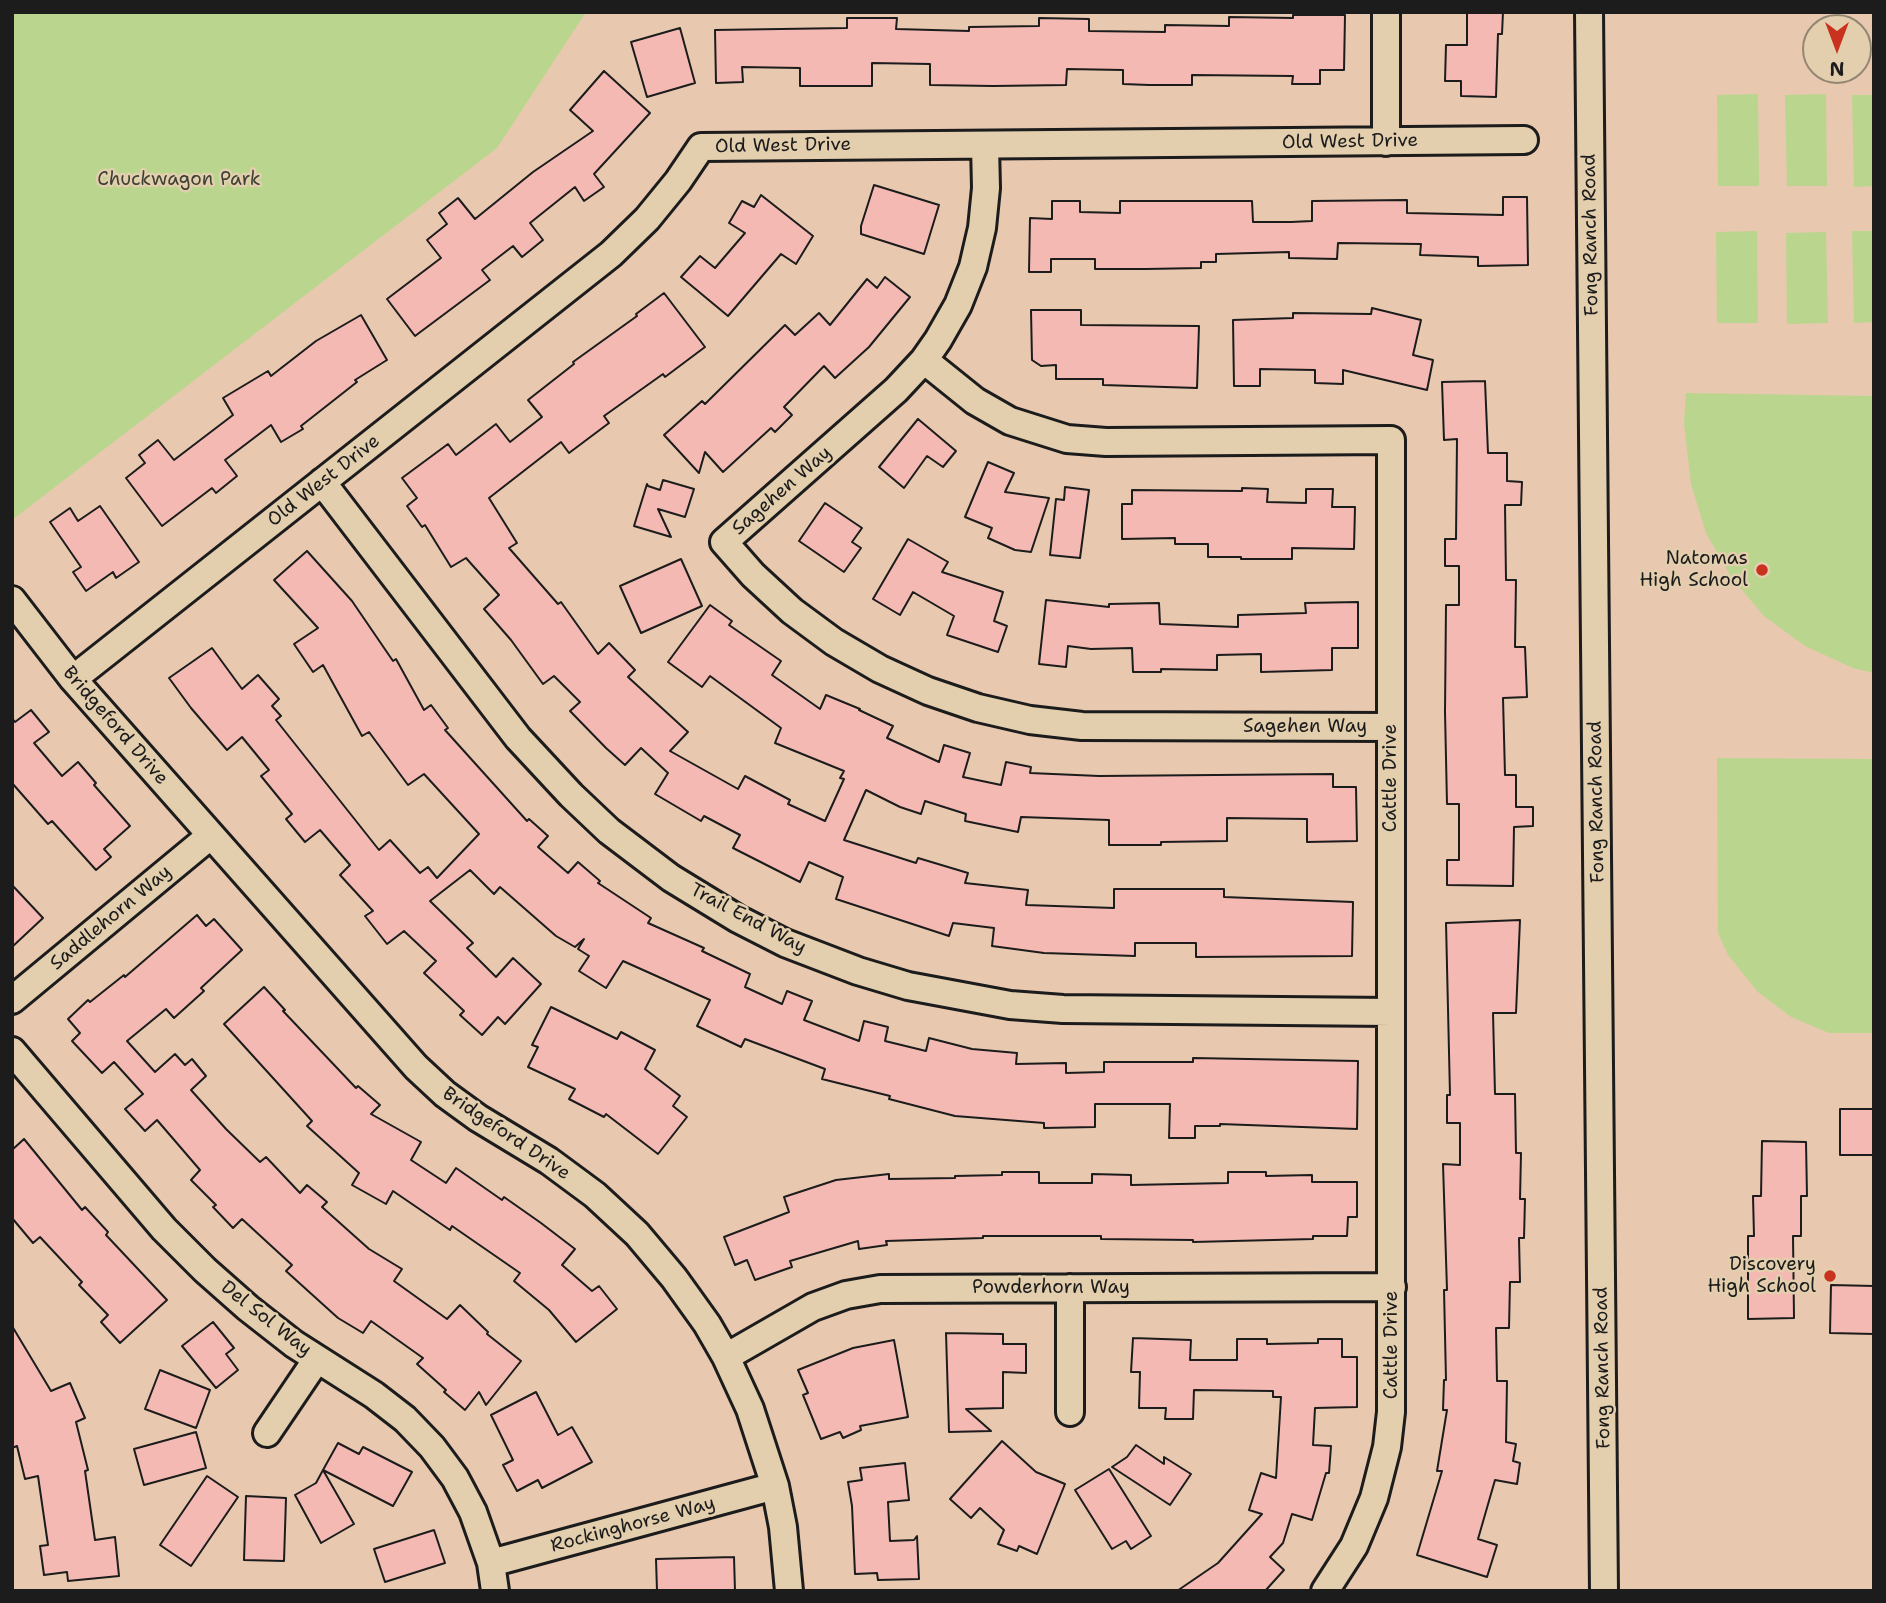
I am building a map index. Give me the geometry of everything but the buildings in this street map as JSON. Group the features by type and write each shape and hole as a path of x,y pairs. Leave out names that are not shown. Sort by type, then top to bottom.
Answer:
{"street":[{"path":"1386,12 1386,142"},
{"name":"Fong Ranch Road","path":"1588,12 1604,1591"},
{"name":"Old West Drive","path":"73,679 611,254 647,219 701,147 1524,139"},
{"name":"Sagehen Way","path":"985,145 986,188 982,228 973,267 958,305 938,340 896,390 724,542 753,575 792,611 834,642 892,675 978,708 1030,720 1083,726 1391,727"},
{"name":"Cattle Drive","path":"924,359 975,401 1010,421 1066,439 1106,442 1391,440 1391,1412 1388,1447 1374,1498 1354,1546 1325,1591"},
{"name":"Trail End Way","path":"322,482 518,738 571,795 610,831 671,878 738,919 785,943 858,971 908,986 1010,1005 1063,1009 1391,1012"},
{"name":"Bridgeford Drive","path":"12,600 73,679 416,1067 445,1094 478,1118 549,1161 595,1195 637,1234 674,1278 707,1324 750,1409 775,1486 783,1527 789,1591"},
{"name":"Saddlehorn Way","path":"12,1000 210,835"},
{"name":"Del Sol Way","path":"12,1051 196,1262 248,1308 405,1419 432,1447 455,1478 473,1512 491,1563 495,1591"},
{"name":"Powderhorn Way","path":"726,1357 813,1307 846,1295 880,1289 1392,1287"},
{"path":"1070,1288 1070,1412"},
{"path":"267,1433 317,1359"},
{"name":"Rockinghorse Way","path":"491,1563 775,1486"}],"green space":[{"name":"Chuckwagon Park","path":"12,12 586,12 497,148 12,520"},
{"path":"1758,94 1759,186 1718,186 1717,95"},
{"path":"1826,94 1827,186 1787,186 1785,95"},
{"path":"1852,95 1874,95 1874,186 1854,187"},
{"path":"1757,231 1758,323 1717,323 1716,232"},
{"path":"1852,231 1874,231 1874,322 1854,323"},
{"path":"1826,232 1828,323 1787,324 1786,233"},
{"path":"1686,393 1874,396 1874,673 1853,668 1805,646 1764,616 1731,577 1706,533 1691,484 1684,423"},
{"path":"1717,758 1874,759 1874,1033 1829,1033 1791,1017 1758,992 1728,955 1718,933"}],"place":[{"name":"Natomas High School","path":"1762,570"},
{"name":"Discovery High School","path":"1830,1276"}]}
